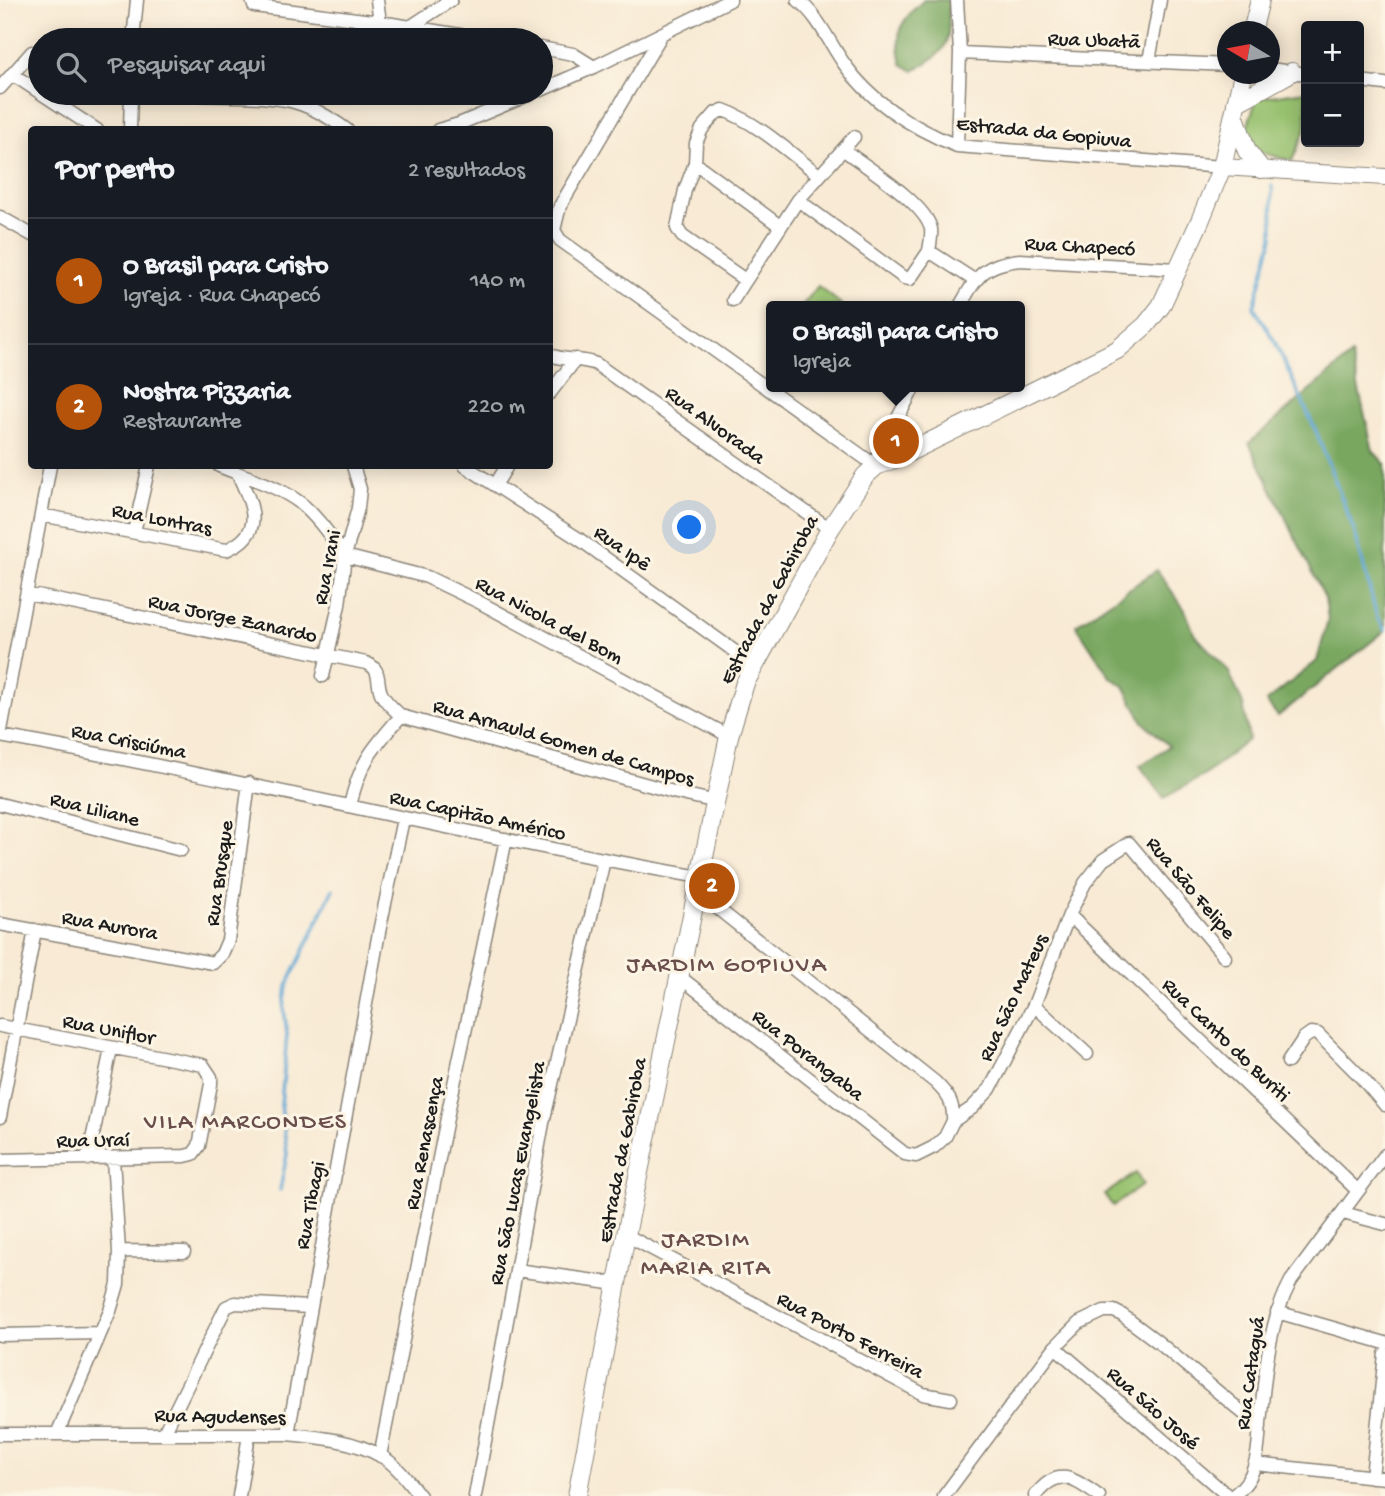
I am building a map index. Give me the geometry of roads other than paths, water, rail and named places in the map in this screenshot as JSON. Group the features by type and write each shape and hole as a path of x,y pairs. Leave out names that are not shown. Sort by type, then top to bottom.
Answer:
{"main road":[{"path":"1255,21 1260,0"},
{"path":"1261,169 1241,138 1235,106 1299,73"},
{"name":"Estrada da Gabiroba","path":"577,1496 626,1235 729,736 745,683 830,529 855,489 876,466 1117,350 1146,325 1161,306 1222,167 1240,84"}],"street":[{"path":"136,28 138,0"},
{"path":"377,0 380,22"},
{"path":"410,27 451,0"},
{"path":"553,85 730,0"},
{"name":"Estrada da Gopiuva","path":"798,0 818,21 844,64 870,94 903,118 957,146 1222,167"},
{"path":"957,0 960,52 957,146"},
{"path":"1149,61 1160,0"},
{"path":"253,3 416,28"},
{"path":"662,34 560,206 554,230 560,240 766,387"},
{"path":"553,50 573,54 594,67"},
{"name":"Rua Ubatã","path":"960,52 1217,64"},
{"path":"0,88 28,56"},
{"path":"1280,70 1299,73"},
{"path":"12,74 28,85"},
{"path":"1364,82 1385,84"},
{"path":"57,105 88,126"},
{"path":"130,126 131,105"},
{"path":"306,105 315,108 341,126"},
{"path":"452,126 504,105"},
{"path":"745,280 682,236 677,228 685,190 695,163 696,144 702,129 716,113 723,110 766,135 819,175"},
{"path":"733,300 798,200 855,137"},
{"path":"798,200 896,274 910,279 929,251 931,230 925,215 915,204 844,150"},
{"path":"695,163 780,226"},
{"path":"1222,167 1385,177"},
{"path":"0,217 28,233"},
{"path":"929,251 974,280"},
{"name":"Rua Chapecó","path":"963,301 974,280 985,269 1000,262 1020,260 1178,269"},
{"name":"Rua Alvorada","path":"553,356 596,364 830,529"},
{"path":"553,389 576,359"},
{"path":"773,392 876,466 877,458 911,392"},
{"path":"0,736 49,469"},
{"path":"134,531 148,469"},
{"path":"226,469 272,486 298,502 318,521 345,556"},
{"name":"Rua Irani","path":"323,676 360,489 354,469"},
{"name":"Rua Ipê","path":"470,469 579,539 755,666"},
{"path":"496,484 505,469"},
{"name":"Rua Lontras","path":"41,515 226,550 238,546 246,538 253,522 254,512 239,474"},
{"name":"Rua Nicola del Bom","path":"345,556 427,577 729,736"},
{"name":"Rua Jorge Zanardo","path":"27,594 372,666 379,675 382,695 401,716"},
{"path":"351,806 361,767 374,747 401,716"},
{"name":"Rua Arnauld Gomen de Campos","path":"401,716 717,802"},
{"name":"Rua Crisciúma","path":"0,736 249,783"},
{"name":"Rua Capitão Américo","path":"249,783 403,819 604,860 699,885"},
{"name":"Rua Brusque","path":"213,963 222,954 228,940 249,783"},
{"name":"Rua Liliane","path":"0,804 181,850"},
{"name":"Rua Tibagi","path":"288,1434 379,932 403,819"},
{"name":"Rua Renascença","path":"380,1455 506,839"},
{"name":"Rua São Mateus","path":"916,1156 934,1147 945,1137 954,1121 990,1090 1034,1005 1069,915 1093,870 1129,842"},
{"name":"Rua São Felipe","path":"1129,842 1225,957"},
{"name":"Rua São Lucas Evangelista","path":"475,1496 543,1123 604,860"},
{"path":"699,885 934,1082 948,1095 954,1106 954,1121"},
{"name":"Rua Canto do Buriti","path":"1069,915 1357,1191"},
{"name":"Rua Aurora","path":"0,924 213,963"},
{"path":"0,1117 35,930"},
{"name":"Rua Porangaba","path":"680,977 905,1154 916,1156"},
{"path":"1034,1005 1087,1054"},
{"name":"Rua Uniflor","path":"0,1026 203,1065 208,1070 211,1084 199,1146 193,1154 186,1156"},
{"path":"1288,1062 1304,1038 1311,1033 1318,1034 1385,1105"},
{"path":"88,1158 111,1049"},
{"name":"Rua Cataguá","path":"1230,1496 1242,1489 1255,1464 1277,1312 1291,1281 1385,1155"},
{"name":"Rua Uraí","path":"0,1160 186,1156"},
{"path":"57,1434 110,1311 118,1284 119,1251 113,1159"},
{"path":"1343,1213 1385,1224"},
{"name":"Rua Porto Ferreira","path":"626,1235 923,1394 951,1399"},
{"path":"119,1251 184,1252"},
{"path":"516,1270 617,1284"},
{"path":"163,1433 226,1307 235,1303 309,1307"},
{"path":"944,1496 1055,1347 1079,1323 1104,1311 1114,1311 1158,1342 1260,1427"},
{"path":"1277,1312 1385,1343"},
{"path":"0,1335 100,1333"},
{"name":"Rua São José","path":"1055,1347 1230,1496"},
{"path":"1255,1464 1379,1478 1385,1354"},
{"name":"Rua Agudenses","path":"0,1434 288,1434 339,1441 380,1455 391,1463 420,1496"},
{"path":"239,1496 249,1434"},
{"path":"1035,1496 1052,1478 1061,1476 1070,1478 1099,1496"}],"waterway":[{"path":"1272,186 1273,237 1254,307 1275,342 1316,431 1355,533 1377,617 1385,630"},
{"path":"280,1190 287,1154 281,1105 287,1034 284,1008 287,986 333,889"}],"place":[{"name":"O Brasil para Cristo","path":"896,441"},
{"name":"Nostra Pizzaria","path":"712,886"}],"district":[{"name":"JARDIM GOPIUVA","path":"727,963"},
{"name":"VILA MARCONDES","path":"246,1120"},
{"name":"JARDIM MARIA RITA","path":"706,1252"}]}
